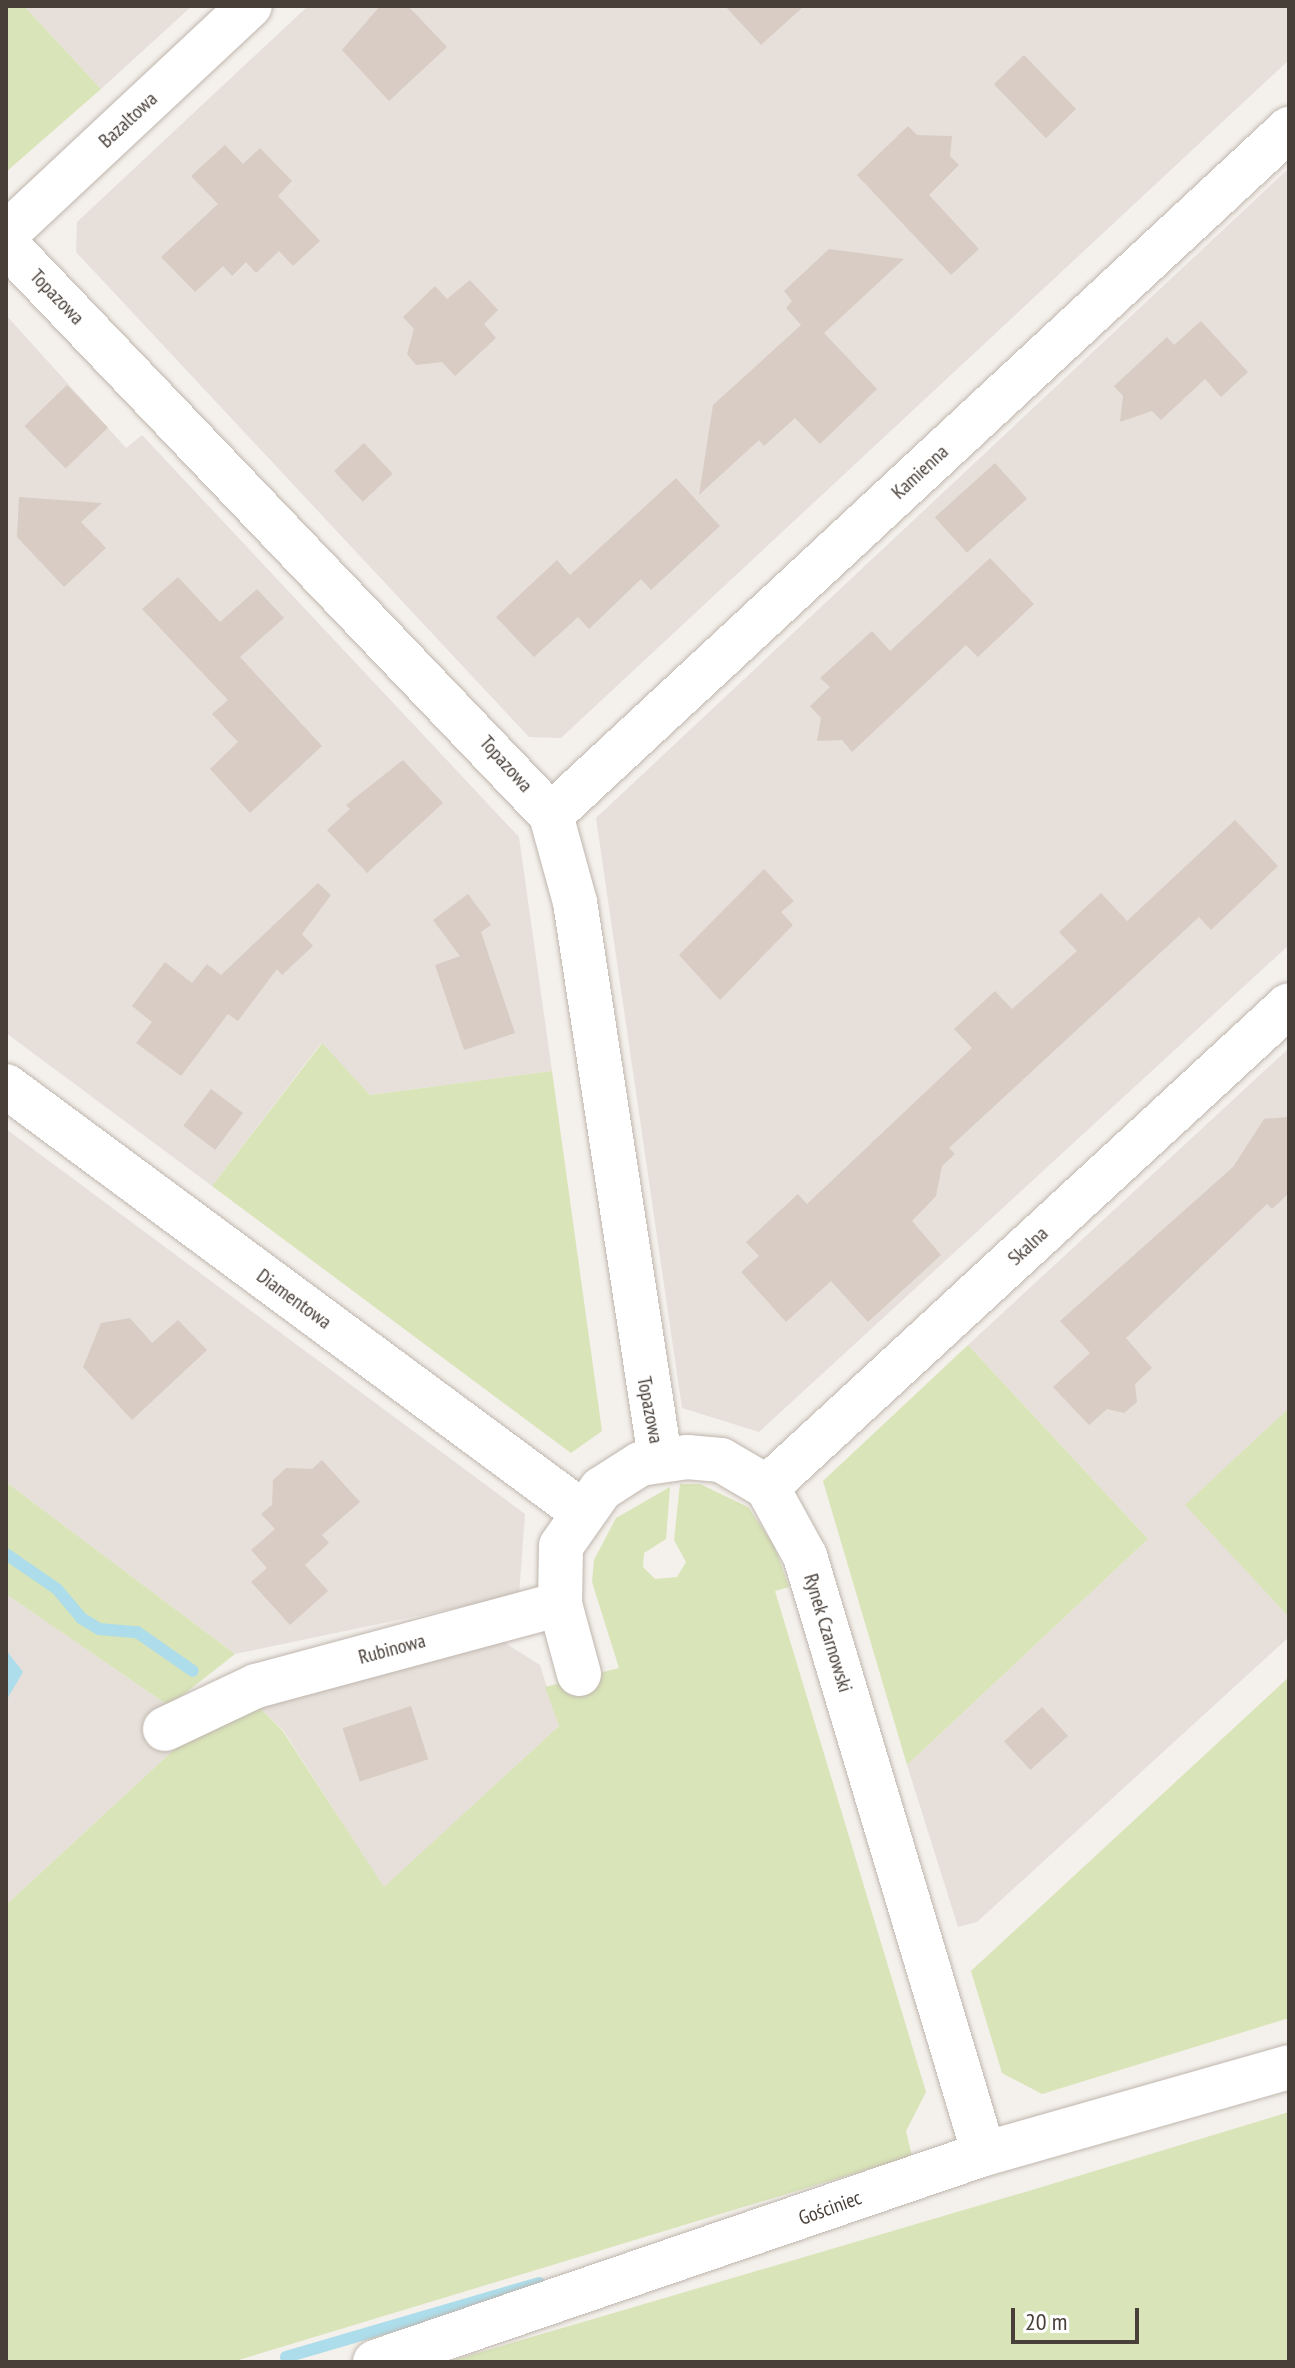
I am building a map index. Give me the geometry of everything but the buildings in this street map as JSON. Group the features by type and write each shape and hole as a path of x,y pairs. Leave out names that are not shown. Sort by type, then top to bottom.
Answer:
{"street":[{"name":"Bazaltowa","path":"6,234 250,6"},
{"name":"Kamienna","path":"551,815 1289,129"},
{"name":"Topazowa","path":"6,244 551,815 575,902 660,1458"},
{"name":"Skalna","path":"767,1487 1289,1005"},
{"name":"Diamentowa","path":"6,1086 581,1511"},
{"path":"579,1674 560,1604 561,1546 581,1511 617,1475 660,1458 721,1460 767,1487"},
{"name":"Rynek Czarnowski","path":"767,1487 805,1556 984,2154"},
{"name":"Rubinowa","path":"165,1729 226,1699 560,1604"},
{"name":"Gościniec","path":"375,2362 984,2154 1289,2067"}],"shaded area":[{"path":"24,6 192,6 101,89"},
{"path":"308,6 1289,6 1289,60 561,738 529,737 76,252 77,222"},
{"path":"1289,168 1289,945 759,1432 682,1408 596,818"},
{"path":"6,315 126,448 142,435 519,837 552,1071 370,1095 321,1043 212,1186 6,1033"},
{"path":"1288,1049 1289,1408 1186,1505 1289,1617 1289,1637 977,1922 958,1927 907,1765 1148,1539 968,1345"},
{"path":"6,1129 525,1514 519,1595 235,1654 6,1482"},
{"path":"6,1594 169,1706 179,1745 6,1905"},
{"path":"499,1639 540,1665 559,1726 384,1888 283,1730 260,1708"}],"green space":[{"path":"6,6 24,6 101,89 6,172"},
{"path":"322,1043 370,1095 552,1071 602,1431 571,1453 212,1186"},
{"path":"968,1345 1148,1539 907,1765 823,1481"},
{"path":"1289,1408 1289,1617 1185,1505"},
{"path":"6,1482 235,1654 169,1706 6,1594"},
{"path":"680,1484 700,1484 748,1507 774,1545 789,1587 775,1591 926,2092 906,2131 912,2156 232,2362 6,2362 6,1905 179,1745 260,1708 282,1730 384,1887 559,1726 545,1687 619,1668 592,1582 594,1560 616,1518 670,1487 666,1539 644,1553 643,1567 655,1579 677,1577 686,1562 674,1540"},
{"path":"1289,1677 1289,2018 1042,2094 1002,2073 971,1971"},
{"path":"1289,2112 1289,2362 447,2362 1032,2190"}],"water":[{"path":"6,1650 23,1672 6,1701"}],"waterway":[{"path":"6,1554 57,1589 81,1618 99,1629 137,1632 193,1671"},
{"path":"286,2357 539,2283"}]}
